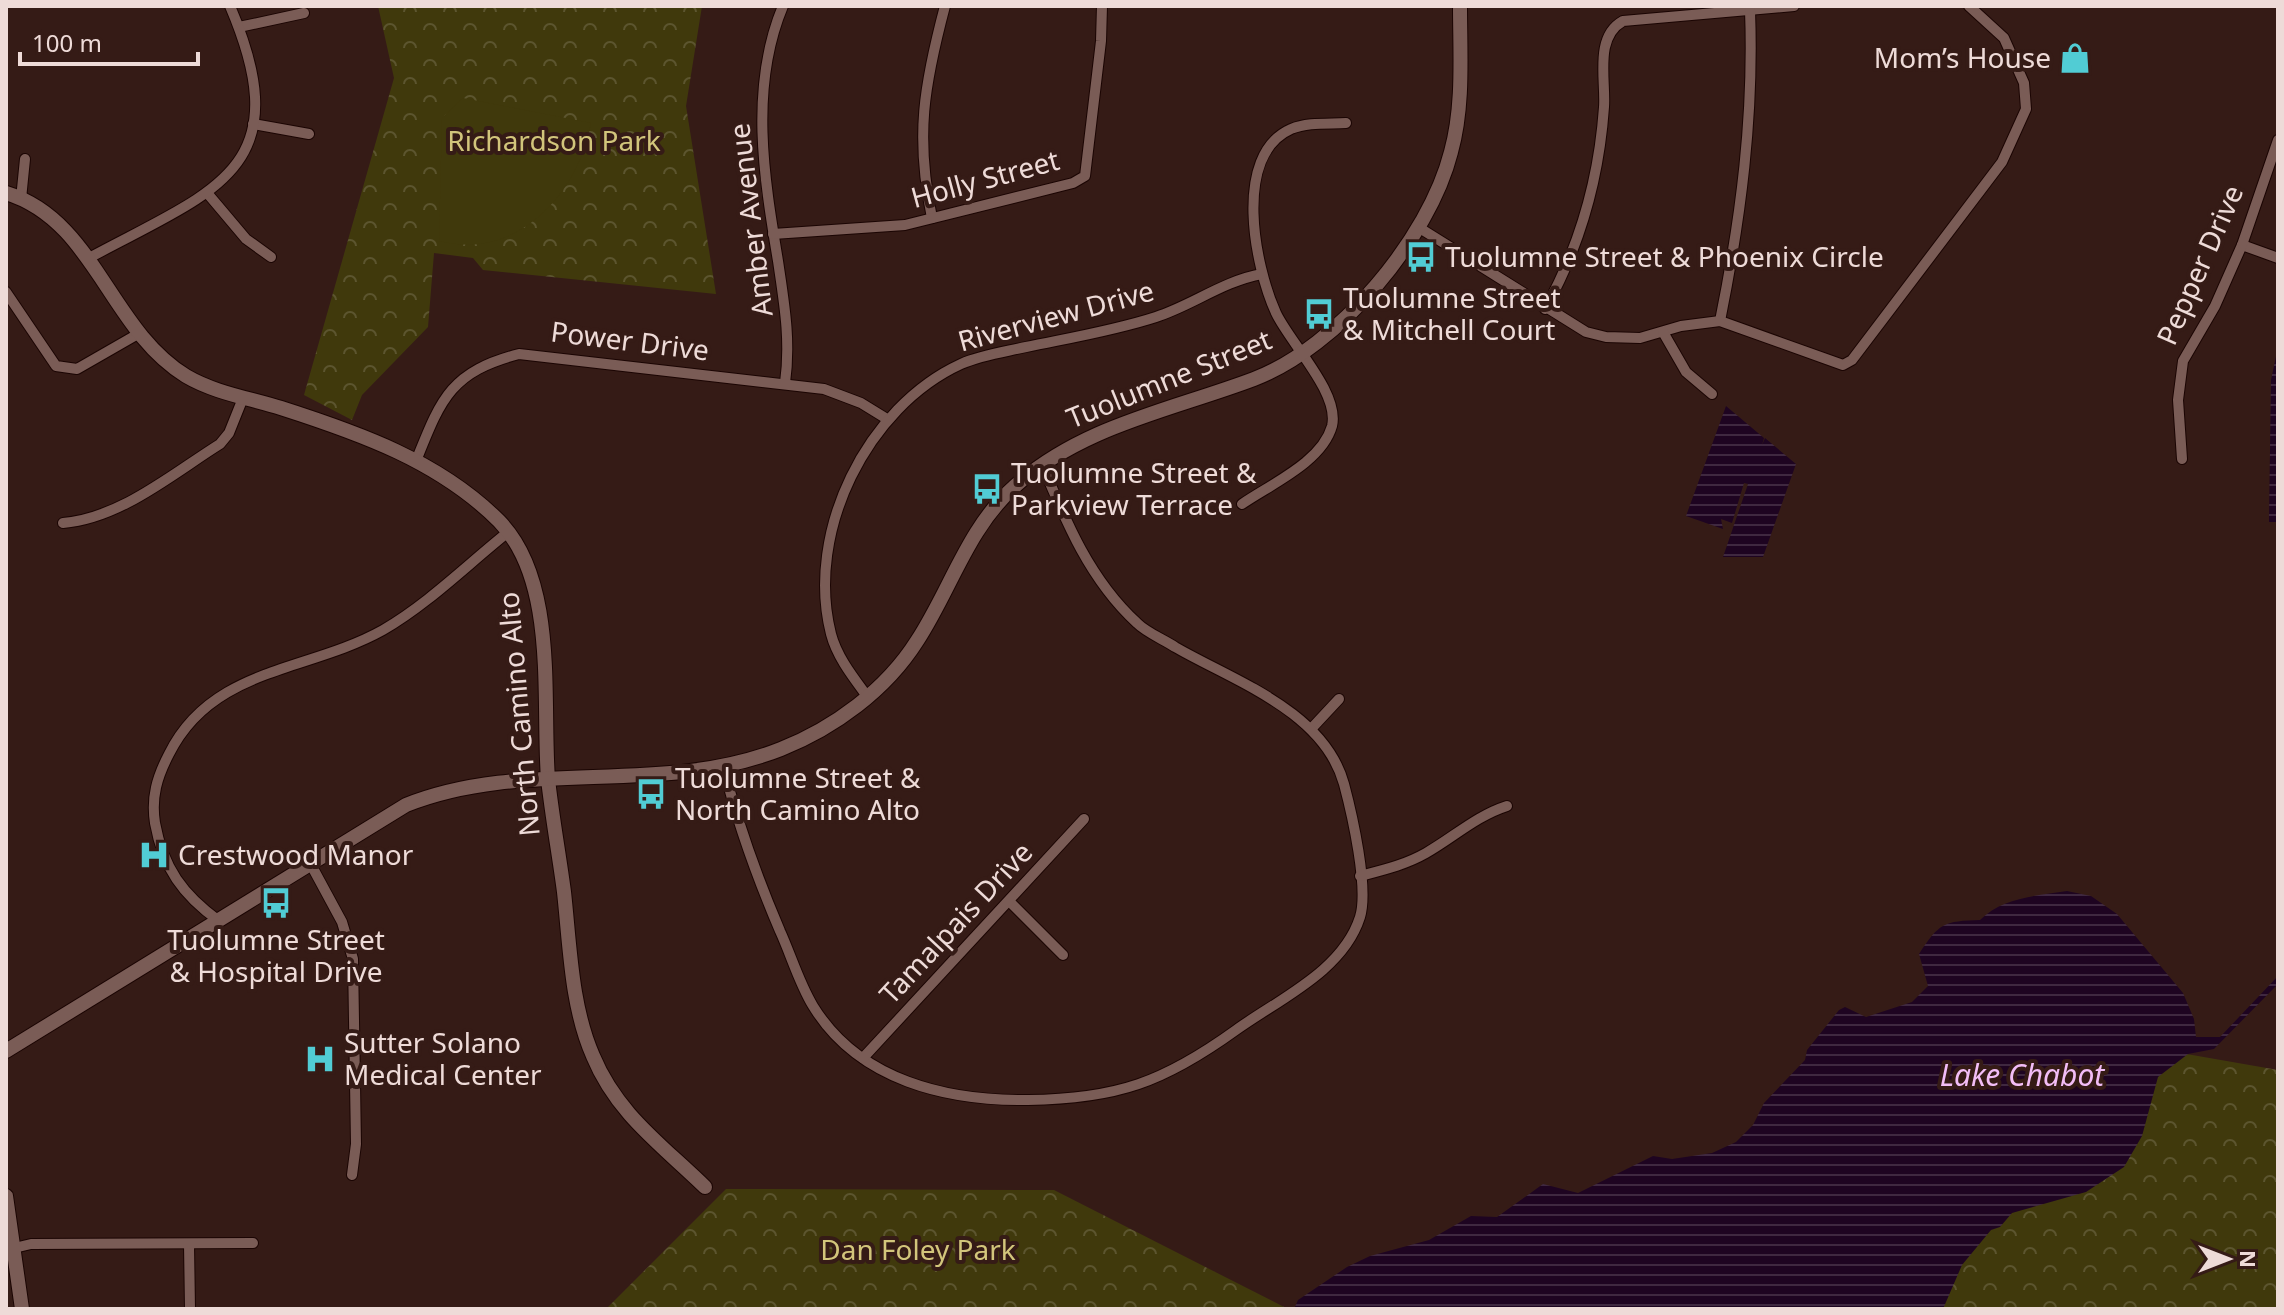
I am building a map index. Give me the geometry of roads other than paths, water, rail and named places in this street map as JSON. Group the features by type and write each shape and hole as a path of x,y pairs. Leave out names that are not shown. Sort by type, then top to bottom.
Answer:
{"main road":[{"name":"Tuolumne Street","path":"6,1051 219,921 309,861 406,805 438,792 488,783 676,774 724,768 784,748 846,715 917,643 964,549 994,507 1042,464 1109,429 1258,377 1299,353 1366,295 1418,227 1445,173 1455,136 1460,93 1460,6"},
{"name":"North Camino Alto","path":"6,193 21,199 65,231 89,258 138,334 155,354 188,377 243,398 343,428 416,461 472,496 507,533 532,576 542,619 548,778 577,997 587,1042 602,1076 634,1122 705,1187"},
{"path":"6,1196 10,1251 22,1309"}],"street":[{"path":"89,258 208,194 234,170 253,124 254,72 230,6"},
{"name":"Amber Avenue","path":"783,6 773,36 762,106 773,234 788,328 785,383"},
{"path":"932,218 922,149 923,99 945,6"},
{"name":"Holly Street","path":"773,234 884,228 1073,183 1085,176 1102,6"},
{"path":"1545,309 1572,258 1598,158 1604,105 1603,57 1608,35 1623,21 1794,6"},
{"path":"1418,227 1586,332 1606,337 1640,338 1681,326 1720,321 1759,332 1836,366 1852,360 2002,162 2026,109 2024,83 2004,38 1969,6"},
{"path":"1720,321 1750,124 1750,10"},
{"path":"239,27 304,13"},
{"path":"1242,504 1326,444 1333,422 1325,388 1299,353 1276,313 1262,274 1254,183 1265,151 1290,130 1307,124 1346,123"},
{"path":"253,124 309,134"},
{"name":"Pepper Drive","path":"2182,459 2178,400 2183,361 2215,306 2242,245 2278,140"},
{"path":"21,199 25,159"},
{"path":"208,194 246,239 271,257"},
{"path":"2242,245 2278,258"},
{"name":"Riverview Drive","path":"867,696 838,654 831,636 826,577 830,536 840,504 887,419 915,393 963,363 1158,316 1233,281 1262,274"},
{"path":"6,292 56,366 77,369 138,334"},
{"path":"1663,332 1686,372 1712,394"},
{"name":"Power Drive","path":"416,461 431,423 459,380 483,363 519,354 785,383 840,394 887,419"},
{"path":"63,523 81,521 122,506 220,444 229,433 243,398"},
{"path":"724,768 745,848 813,1005 840,1039 863,1058 897,1079 940,1094 988,1101 1096,1096 1163,1077 1319,974 1352,937 1362,913 1360,876 1344,783 1334,759 1311,729 1282,707 1139,626 1100,584 1042,464"},
{"path":"219,921 191,901 167,869 159,849 153,809 156,780 181,729 220,695 380,631 507,533"},
{"path":"1311,729 1339,699"},
{"path":"1360,876 1413,859 1485,813 1507,806"},
{"name":"Tamalpais Drive","path":"863,1058 1084,819"},
{"path":"309,861 342,922 353,959 356,1144 352,1175"},
{"path":"1010,902 1063,955"},
{"path":"10,1251 31,1244 253,1243"},
{"path":"189,1244 190,1309"}],"water":[{"path":"2278,347 2278,522 2269,522 2271,380"},
{"path":"1726,406 1764,438 1762,445 1765,438 1796,464 1763,557 1723,557 1748,484 1744,483 1732,523 1721,519 1723,529 1686,516"},
{"name":"Lake Chabot","path":"2067,891 2091,896 2117,914 2183,993 2194,1019 2196,1037 2220,1037 2278,976 2278,984 2214,1049 2188,1054 2158,1077 2142,1136 2124,1167 2086,1192 2012,1213 2000,1227 1991,1230 1962,1265 1943,1309 1294,1309 1298,1300 1347,1267 1370,1256 1429,1240 1471,1216 1497,1217 1543,1184 1578,1193 1653,1156 1672,1159 1712,1153 1736,1142 1753,1125 1764,1103 1805,1060 1807,1050 1839,1010 1845,1007 1866,1017 1912,1002 1928,986 1919,954 1938,930 1958,921 1980,920 2009,902"}],"place":[{"name":"Mom’s House","path":"2075,58"},
{"name":"Tuolumne Street & Phoenix Circle","path":"1421,257"},
{"name":"Tuolumne Street & Mitchell Court","path":"1319,314"},
{"name":"Tuolumne Street & Parkview Terrace","path":"987,489"},
{"name":"Tuolumne Street & North Camino Alto","path":"651,794"},
{"name":"Crestwood Manor","path":"154,855"},
{"name":"Tuolumne Street & Hospital Drive","path":"276,903"},
{"name":"Sutter Solano Medical Center","path":"320,1059"}],"park label":[{"name":"Richardson Park","path":"554,141"},
{"name":"Dan Foley Park","path":"918,1250"}]}
